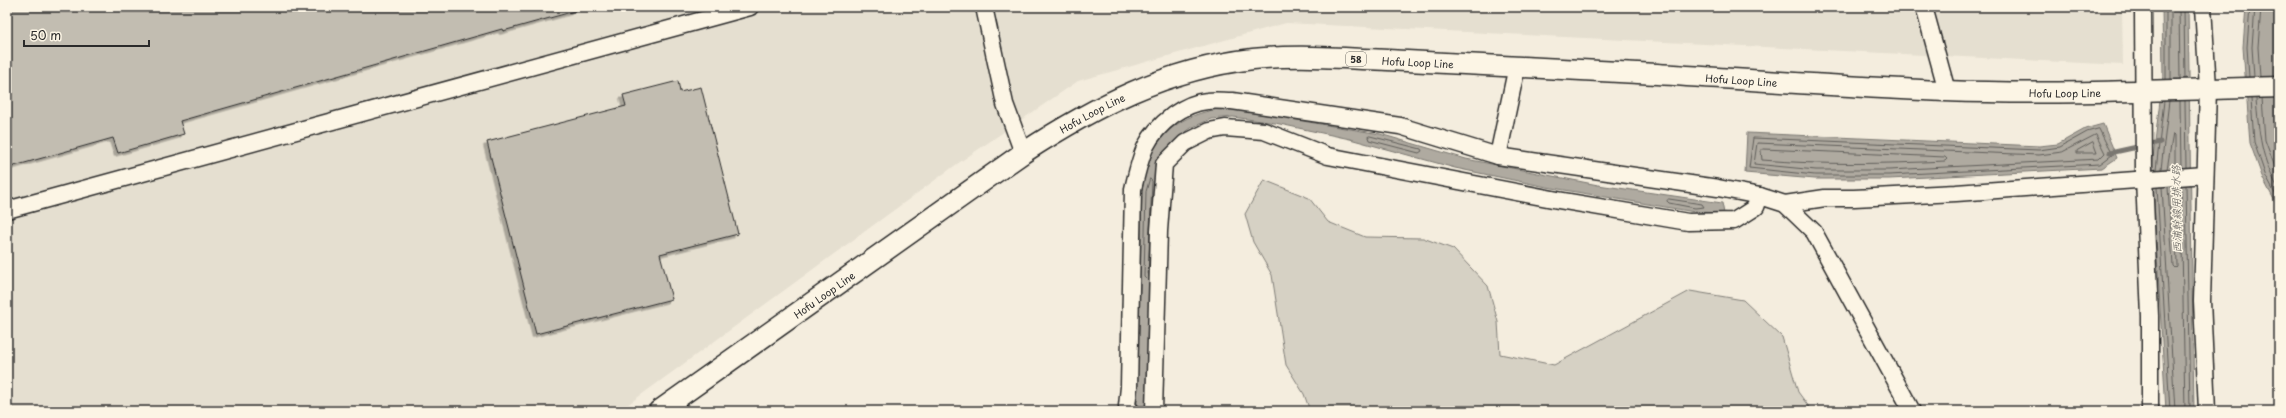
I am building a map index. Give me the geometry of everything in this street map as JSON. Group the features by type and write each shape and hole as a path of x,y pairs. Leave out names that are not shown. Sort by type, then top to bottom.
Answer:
{"main road":[{"name":"Hofu Loop Line","path":"659,411 1023,153 1073,120 1104,103 1160,80 1253,60 1329,58 1518,66 1947,91 2149,91 2279,87"}],"street":[{"path":"7,210 750,7"},
{"path":"984,7 1005,104 1023,153"},
{"path":"1924,7 1947,91"},
{"path":"2143,7 2149,91 2146,178 2150,316 2150,411"},
{"path":"2203,7 2202,89 2198,176 2207,411"},
{"path":"1498,156 1518,66"},
{"path":"1124,409 1129,387 1133,189 1139,162 1146,144 1157,128 1184,108 1207,101 1232,101 1400,126 1498,156 1718,188 1760,196 1785,204 1814,232 1912,411"},
{"path":"1154,411 1159,231 1164,164 1185,143 1209,131 1225,128 1264,131 1328,156 1558,200 1688,222 1734,221 1756,207 1760,196"},
{"path":"1785,204 1825,198 1956,193 2146,178 2198,176"}],"shaded area":[{"path":"7,7 2122,7 2123,65 1286,23 1078,81 957,164 619,411 7,411"},
{"path":"1264,180 1309,198 1328,222 1365,237 1423,238 1453,249 1488,286 1498,322 1500,354 1554,365 1690,291 1743,300 1782,337 1798,392 1812,411 1310,411 1304,394 1286,365 1272,275 1253,242 1245,214"}],"water":[{"name":"西浦幹線用排水路","path":"2162,7 2188,7 2194,411 2166,411 2152,167 2163,75"},
{"path":"2246,7 2279,7 2279,209 2263,179 2250,143 2243,47"},
{"path":"1225,108 1380,134 1466,159 1598,185 1722,203 1724,213 1695,212 1547,187 1455,168 1350,139 1275,123 1233,117 1211,119 1191,128 1174,141 1162,157 1147,409 1141,411 1137,403 1142,191 1146,167 1160,140 1177,124 1199,114"},
{"path":"2103,124 2117,158 2102,168 1889,179 1815,179 1745,173 1747,133 2039,146 2058,144 2085,129"}],"building":[{"path":"7,7 574,7 575,11 503,31 502,29 180,121 184,134 118,153 113,138 7,168"},
{"path":"678,81 680,92 701,87 738,234 660,254 672,299 536,334 487,142 626,106 623,95"}],"waterway":[{"path":"2110,153 2160,142"}]}
